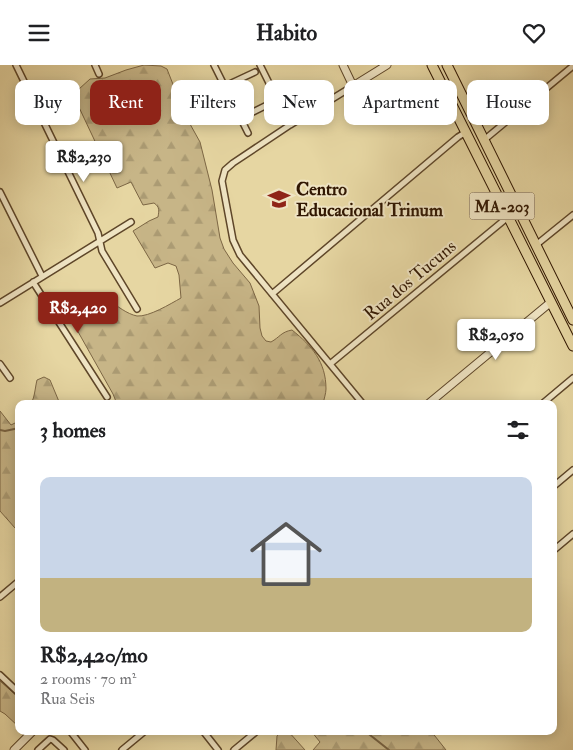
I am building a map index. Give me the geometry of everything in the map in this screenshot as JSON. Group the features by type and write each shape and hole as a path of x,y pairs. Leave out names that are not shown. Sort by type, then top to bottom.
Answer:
{"main road":[{"name":"MA-203","path":"432,65 573,346"},
{"name":"MA-203","path":"447,65 573,320"}],"street":[{"path":"16,65 98,233 102,251 137,309"},
{"path":"95,65 100,74"},
{"path":"214,65 222,80"},
{"path":"260,65 268,80"},
{"path":"343,65 350,80"},
{"path":"363,80 387,65"},
{"path":"484,140 573,66"},
{"path":"238,80 255,72"},
{"path":"244,125 248,133"},
{"path":"290,125 225,170 222,181 232,240 240,255 360,400"},
{"path":"272,294 466,132"},
{"path":"0,192 42,276"},
{"path":"536,245 573,215"},
{"name":"Rua dos Tucuns","path":"330,364 508,217"},
{"path":"0,303 131,222"},
{"path":"34,282 106,397"},
{"path":"433,400 551,302"},
{"path":"0,364 10,378"},
{"path":"547,400 573,379"},
{"path":"557,484 573,471"},
{"path":"557,547 573,534"},
{"path":"0,597 15,584"},
{"path":"0,675 15,689"},
{"path":"14,750 28,735"},
{"path":"73,735 85,750"},
{"path":"122,750 140,735"},
{"path":"206,735 218,750"},
{"path":"234,750 252,735"},
{"path":"38,750 50,739 64,750"}],"green space":[{"path":"144,65 161,66 167,69 171,80 171,125 191,125 200,142 212,190 220,238 224,249 233,263 250,283 259,306 262,336 266,341 271,342 283,333 292,330 306,342 321,363 324,371 326,391 324,400 115,400 72,321 109,300 126,312 142,316 181,298 179,275 176,266 168,263 155,268 133,231 158,217 158,208 154,203 143,205 131,182 117,188 80,109 80,88 90,79 105,78"},
{"path":"44,377 50,380 58,400 32,400 37,380"},
{"path":"0,411 11,425 15,423 15,528 0,511"},
{"path":"0,681 15,694 15,723 0,711"},
{"path":"292,735 305,750 276,750 277,736"},
{"path":"314,735 434,735 446,750 313,750 320,742"}],"waterway":[{"path":"0,430 15,429"},
{"path":"370,735 389,750"}],"place":[{"name":"Centro Educacional Trinum","path":"279,199"}]}
